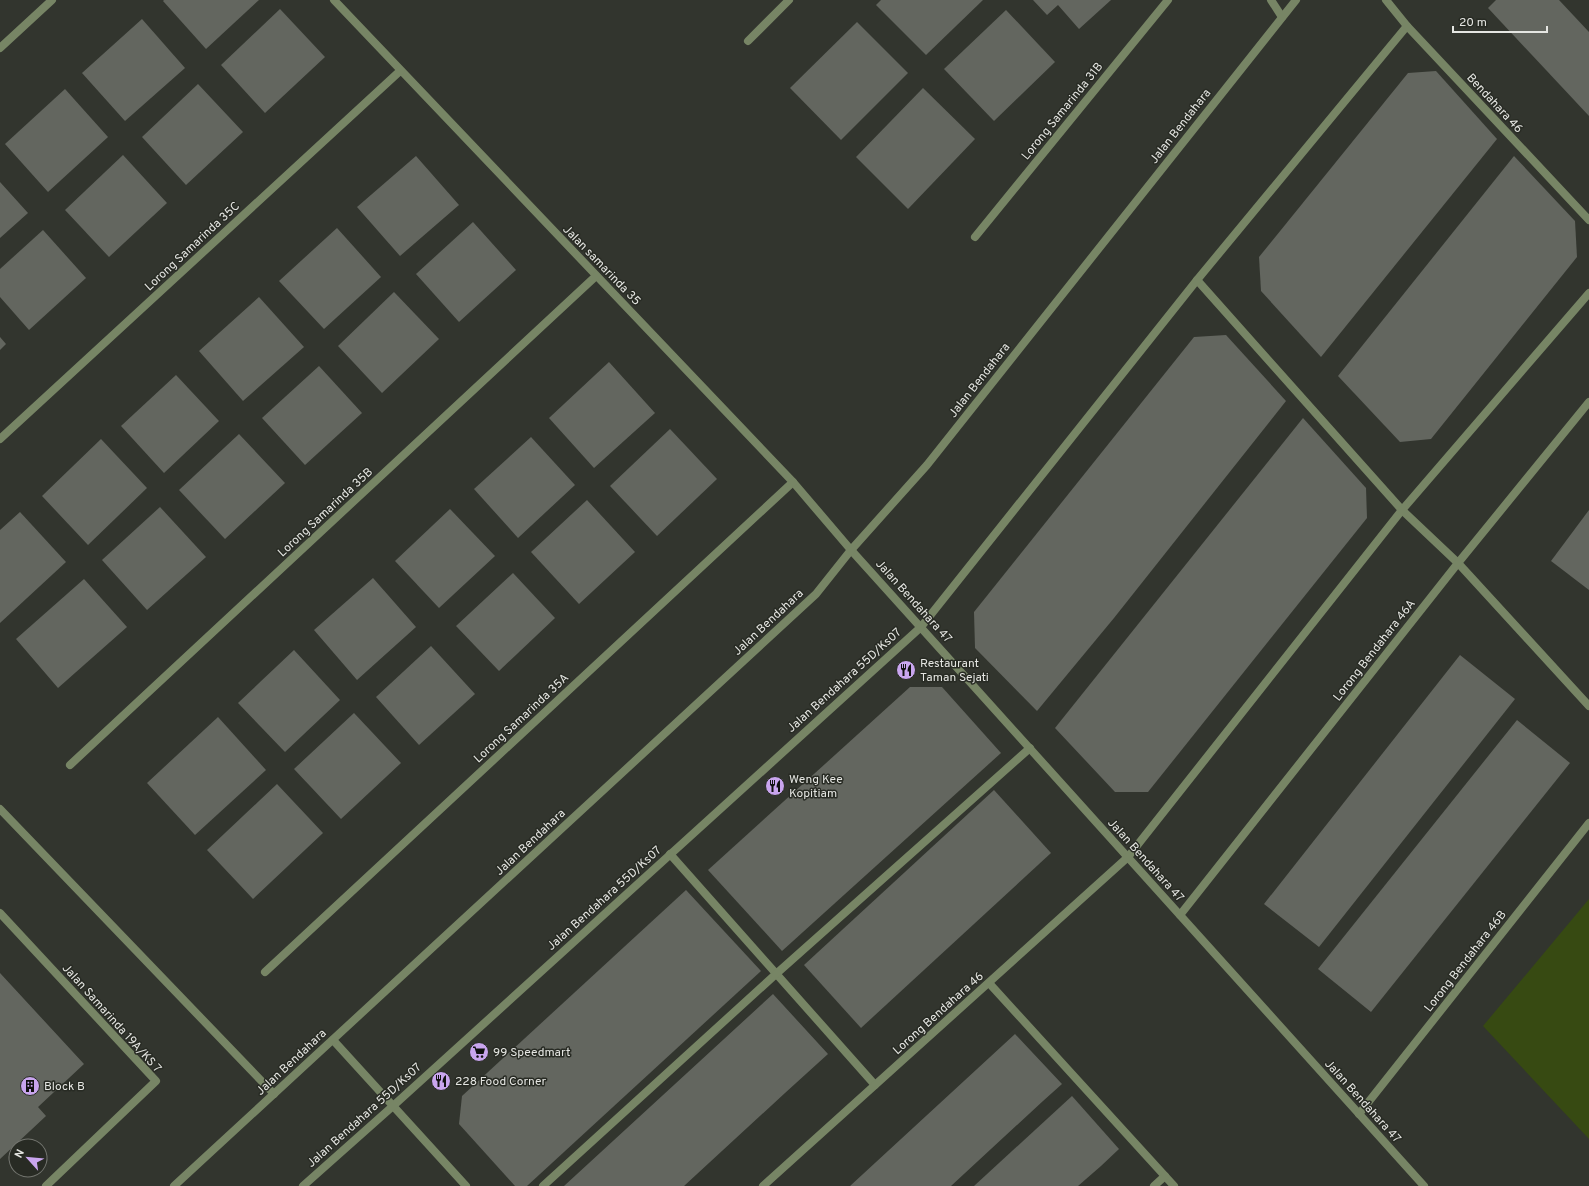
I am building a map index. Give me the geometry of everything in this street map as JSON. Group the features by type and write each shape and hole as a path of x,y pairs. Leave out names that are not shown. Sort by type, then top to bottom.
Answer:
{"street":[{"path":"0,48 52,0"},
{"name":"Jalan samarinda 35","path":"334,0 792,482 851,550"},
{"path":"748,41 788,0"},
{"name":"Lorong Samarinda 31B","path":"976,237 1168,0"},
{"path":"1271,0 1282,17"},
{"name":"Jalan Bendahara","path":"174,1186 816,594 851,550 927,465 1296,0"},
{"name":"Bendahara 46","path":"1386,0 1407,26 1589,220"},
{"name":"Jalan Bendahara 55D/Ks07","path":"303,1186 921,627 1197,280 1407,26"},
{"name":"Lorong Samarinda 35C","path":"0,439 400,71"},
{"name":"Lorong Samarinda 35B","path":"70,765 596,276"},
{"path":"1197,280 1402,510 1458,563 1589,706"},
{"name":"Lorong Bendahara 46","path":"763,1186 1128,858 1402,510 1589,293"},
{"name":"Lorong Bendahara 46A","path":"1180,915 1458,563 1589,402"},
{"name":"Lorong Samarinda 35A","path":"265,972 792,482"},
{"name":"Jalan Bendahara 47","path":"851,550 1424,1186"},
{"path":"543,1186 776,974 1030,748"},
{"path":"0,809 274,1094"},
{"name":"Lorong Bendahara 46B","path":"1359,1114 1589,823"},
{"path":"670,854 875,1085"},
{"name":"Jalan Samarinda 19A/KS 7","path":"0,913 156,1081 46,1186"},
{"path":"989,983 1174,1186"},
{"path":"333,1040 466,1186"},
{"path":"1154,1186 1165,1176"}],"green space":[{"path":"1589,899 1589,1139 1483,1026"}],"building":[{"path":"259,0 206,49 163,1"},
{"path":"881,0 983,0 926,55 876,5"},
{"path":"1033,0 1111,0 1079,29 1058,5 1047,15"},
{"path":"1496,0 1559,0 1589,32 1589,116 1488,8"},
{"path":"280,9 325,57 265,113 221,65"},
{"path":"1006,10 1055,62 994,121 944,69"},
{"path":"142,19 185,68 125,121 82,73"},
{"path":"857,22 908,73 841,140 790,88"},
{"path":"1436,71 1497,139 1321,357 1261,291 1259,257 1408,73"},
{"path":"198,84 243,132 186,185 142,137"},
{"path":"923,88 975,139 908,209 856,157"},
{"path":"65,89 108,137 48,192 5,144"},
{"path":"123,155 167,203 109,257 65,210"},
{"path":"416,156 459,205 400,256 357,207"},
{"path":"1514,156 1575,221 1577,257 1431,439 1400,442 1338,376"},
{"path":"0,182 28,213 0,238"},
{"path":"473,222 516,270 459,322 416,274"},
{"path":"337,228 381,277 324,329 279,281"},
{"path":"43,230 86,278 29,330 0,297 0,269"},
{"path":"394,292 439,339 382,393 338,346"},
{"path":"259,297 304,347 243,401 199,351"},
{"path":"1226,335 1286,401 1114,618 1037,711 975,648 974,612 1194,337"},
{"path":"0,337 6,344 0,350"},
{"path":"609,362 655,413 594,468 549,418"},
{"path":"319,366 362,413 305,465 262,418"},
{"path":"176,375 219,421 164,473 121,426"},
{"path":"1303,418 1366,488 1367,518 1148,792 1115,792 1055,728"},
{"path":"670,429 717,479 657,536 610,486"},
{"path":"239,434 285,483 225,539 179,490"},
{"path":"531,437 575,485 518,538 474,489"},
{"path":"101,439 147,488 88,545 42,496"},
{"path":"587,500 635,552 579,604 531,552"},
{"path":"160,507 206,557 147,610 102,560"},
{"path":"450,509 495,556 439,608 395,561"},
{"path":"1589,510 1589,590 1551,561"},
{"path":"20,512 66,562 0,623 0,530"},
{"path":"513,573 555,618 499,671 456,626"},
{"path":"373,578 416,627 357,680 314,630"},
{"path":"84,579 127,627 58,688 16,639"},
{"path":"431,646 475,694 419,745 376,697"},
{"path":"294,650 340,700 285,752 238,703"},
{"path":"1460,655 1515,699 1319,947 1264,904"},
{"path":"910,687 942,687 1001,753 782,951 708,870"},
{"path":"354,713 401,763 341,819 294,769"},
{"path":"218,717 266,770 195,835 147,783"},
{"path":"1517,720 1570,763 1371,1012 1318,969"},
{"path":"277,784 323,833 253,899 207,850"},
{"path":"994,790 1051,853 861,1028 804,965"},
{"path":"686,890 761,971 527,1186 515,1186 459,1124 462,1096"},
{"name":"Block B","path":"0,973 84,1064 38,1107 46,1116 22,1138 8,1138 8,1152 0,1159"},
{"path":"773,994 828,1054 684,1186 564,1186"},
{"path":"1015,1034 1062,1084 951,1186 850,1186"},
{"path":"1072,1096 1119,1149 1101,1166 1078,1186 974,1186"}],"place":[{"name":"Restaurant Taman Sejati","path":"906,670"},
{"name":"Weng Kee Kopitiam","path":"775,786"},
{"name":"99 Speedmart","path":"479,1052"},
{"name":"228 Food Corner","path":"441,1081"},
{"name":"Block B","path":"30,1086"}]}
